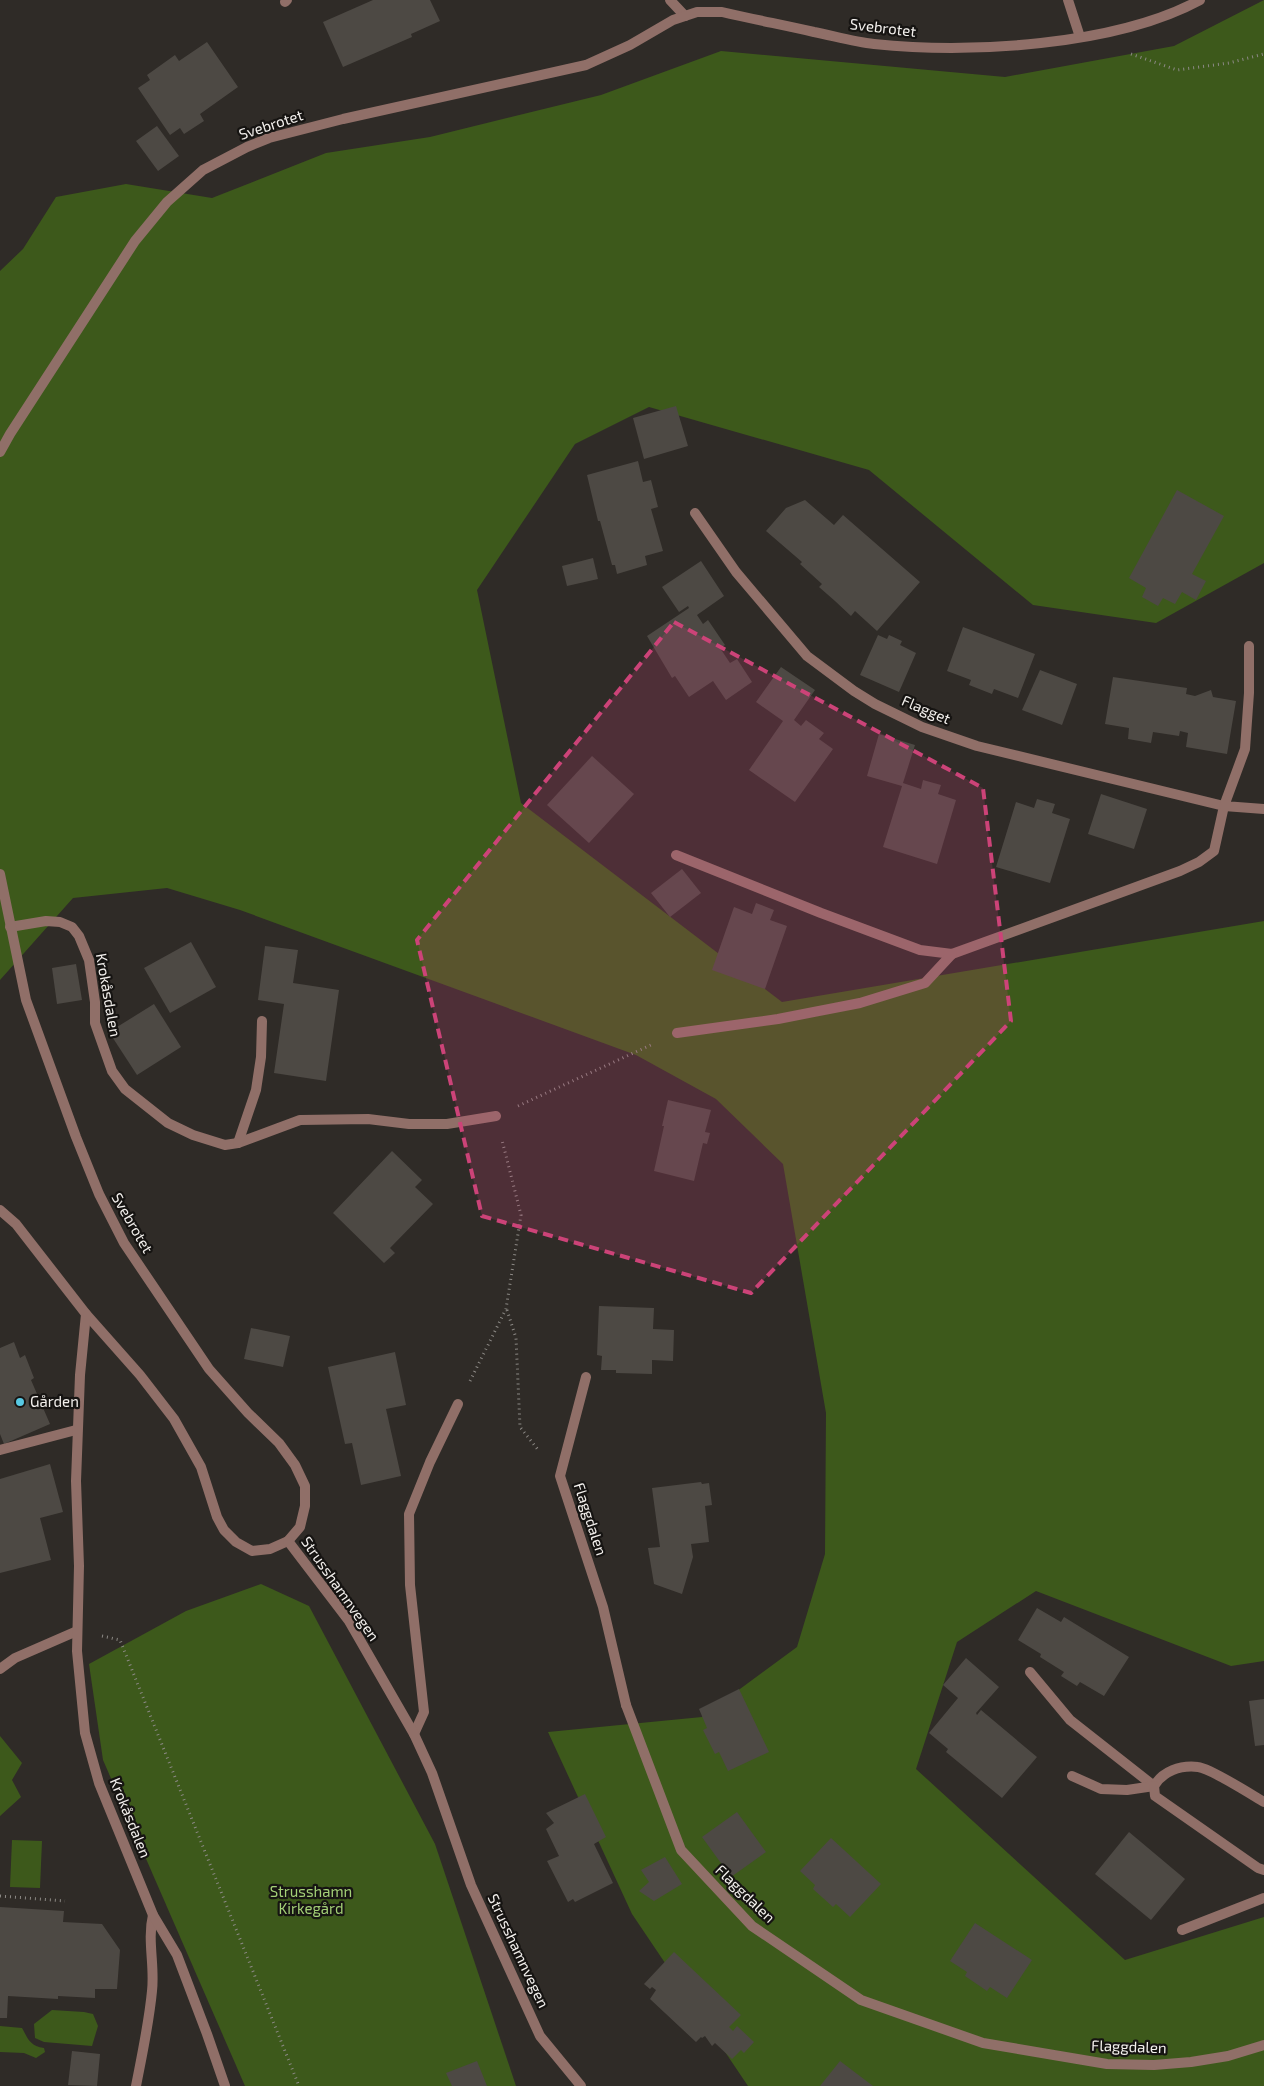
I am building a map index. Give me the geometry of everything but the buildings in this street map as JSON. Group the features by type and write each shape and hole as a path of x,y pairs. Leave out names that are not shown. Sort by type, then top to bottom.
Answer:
{"street":[{"path":"670,0 685,16"},
{"path":"1068,0 1080,37"},
{"name":"Svebrotet","path":"0,452 135,241 167,202 203,170 269,138 353,117 586,65 630,45 673,20 697,12 722,12 864,42 919,48 986,47 1080,37 1141,24 1165,16 1200,0"},
{"name":"Flagget","path":"695,513 736,572 808,656 854,691 922,728 977,746 1224,806 1264,809"},
{"path":"677,1033 778,1019 860,1003 924,983 952,954 1180,871 1199,862 1214,851 1224,806 1245,749 1249,694 1249,646"},
{"path":"676,855 920,950 952,954"},
{"name":"Svebrotet","path":"0,874 26,1000 99,1194 124,1243 209,1369 248,1413 279,1444 295,1465 304,1486 305,1506 300,1527 288,1541"},
{"name":"Krokåsdalen","path":"10,927 46,921 60,922 72,927 79,936 90,960 95,1002 94,1023 112,1071 125,1089 168,1123 193,1135 225,1145 300,1120 368,1119 409,1124 447,1124 496,1116"},
{"path":"238,1142 256,1090 261,1057 262,1021"},
{"name":"Strusshamnvegen","path":"0,1210 16,1224 86,1314 140,1375 174,1419 201,1467 216,1517 224,1530 236,1542 252,1551 270,1549 288,1541 348,1621 414,1734 432,1774 471,1885 540,2036 581,2086"},
{"path":"0,1669 16,1658 77,1631 79,1566 76,1430 86,1314"},
{"name":"Flaggdalen","path":"586,1377 560,1476 603,1606 626,1705 681,1850 752,1926 861,2000 983,2043 1107,2064 1154,2065 1228,2056 1264,2044"},
{"path":"414,1734 424,1712 410,1585 409,1514 430,1462 458,1404"},
{"path":"0,1450 76,1430"},
{"name":"Krokåsdalen","path":"77,1631 77,1651 85,1733 99,1783 153,1915 168,1937 177,1955 225,2086"},
{"path":"1030,1672 1070,1720 1154,1786"},
{"path":"1264,1802 1200,1767 1176,1767 1158,1779 1154,1786 1155,1796 1258,1868 1264,1870"},
{"path":"1072,1776 1101,1789 1127,1790 1154,1786"},
{"path":"1182,1930 1264,1898"},
{"path":"136,2086 152,1992 153,1969 150,1937 153,1915"}],"path":[{"path":"1124,52 1177,70 1229,63 1264,54"},
{"path":"458,1404 506,1309 521,1215 496,1116 677,1033"},
{"path":"506,1309 516,1338 520,1427 560,1476"},
{"path":"77,1631 120,1640 299,2086"},
{"path":"0,1896 65,1901"}],"highlighted area":[{"path":"674,622 983,788 1011,1021 751,1293 482,1216 417,940"}],"green space":[{"path":"1264,0 1264,563 1156,623 1033,605 869,470 649,407 575,444 477,590 521,803 782,1002 1264,921 1264,1661 1231,1666 1036,1591 957,1642 916,1769 1125,1960 1264,1917 1264,2086 748,2086 632,1914 548,1732 702,1717 797,1647 825,1554 826,1413 783,1164 716,1099 636,1055 240,910 167,888 73,898 0,980 0,271 23,249 56,197 126,184 212,198 326,153 430,137 601,95 721,51 1005,77 1174,46"},
{"name":"Strusshamn Kirkegård","path":"261,1584 309,1606 435,1844 516,2086 245,2086 103,1760 89,1664 186,1611"},
{"path":"0,1736 22,1763 12,1780 21,1797 0,1816"},
{"path":"12,1840 42,1841 40,1888 10,1887"},
{"path":"52,2010 93,2014 98,2026 92,2046 44,2042 35,2038 34,2024"},
{"path":"0,2026 22,2028 30,2041 36,2046 44,2048 45,2052 36,2058 24,2053 0,2052"}],"place":[{"name":"Gården","path":"20,1402"}]}
